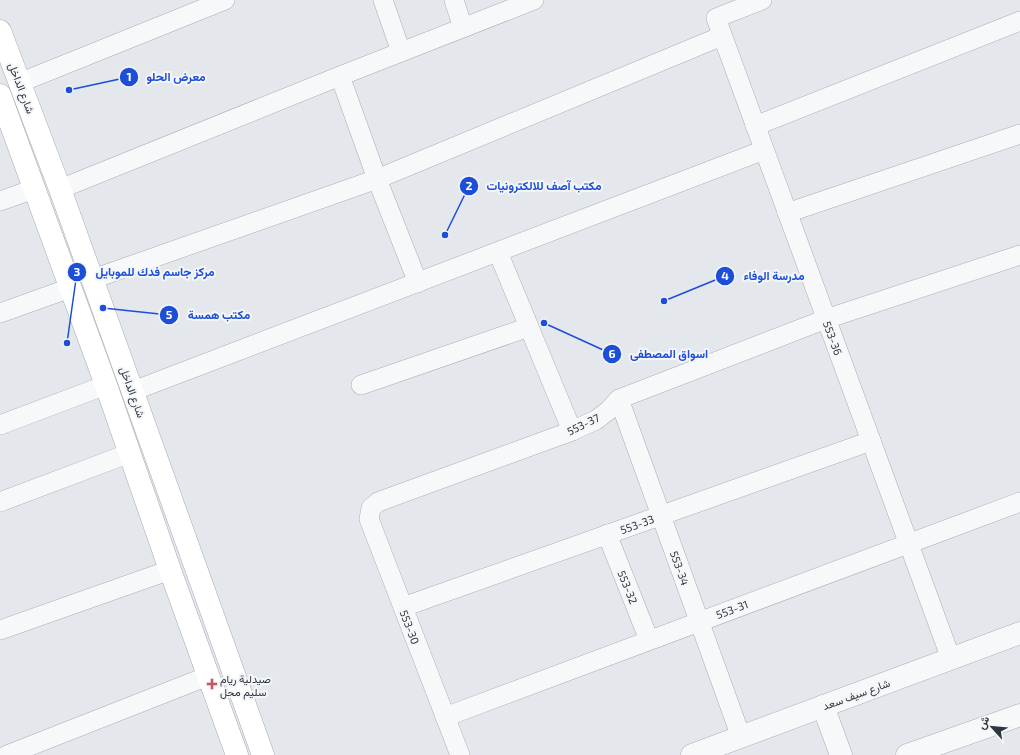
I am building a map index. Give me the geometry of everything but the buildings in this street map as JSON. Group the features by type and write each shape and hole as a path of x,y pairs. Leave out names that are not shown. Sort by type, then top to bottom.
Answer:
{"main road":[{"name":"شارع الداخل","path":"0,31 93,279 263,755"},
{"name":"شارع الداخل","path":"0,95 106,385 170,570 237,755"}],"street":[{"path":"20,83 225,0"},
{"path":"383,0 401,52"},
{"path":"454,0 463,28"},
{"path":"60,189 340,76 534,0"},
{"name":"553-36","path":"762,0 716,18 951,659"},
{"path":"755,126 1020,21"},
{"path":"93,279 377,179 722,36"},
{"path":"340,76 377,179 418,283"},
{"path":"787,213 1020,134"},
{"path":"133,391 764,150"},
{"path":"0,201 34,189"},
{"path":"498,252 572,431"},
{"name":"553-37","path":"378,502 572,431 596,420 609,410 619,399 826,319 1020,255"},
{"path":"0,314 70,288"},
{"path":"361,385 529,327"},
{"path":"0,425 106,385"},
{"name":"553-34","path":"619,399 740,737"},
{"name":"553-33","path":"403,607 871,441"},
{"path":"0,502 130,453"},
{"name":"553-30","path":"378,502 371,508 369,519 460,755"},
{"name":"553-31","path":"445,717 1020,502"},
{"name":"553-32","path":"607,534 649,640"},
{"path":"0,630 170,570"},
{"name":"شارع سيف سعد","path":"692,755 1020,633"},
{"path":"7,755 208,676"},
{"path":"823,706 841,755"},
{"path":"907,755 1020,715"}],"place":[{"name":"معرض الحلو","path":"69,90"},
{"name":"مكتب آصف للالكترونيات","path":"445,235"},
{"name":"مدرسة الوفاء","path":"664,301"},
{"name":"مكتب همسة","path":"103,308"},
{"name":"اسواق المصطفى","path":"544,323"},
{"name":"مركز جاسم فدك للموبايل","path":"67,343"},
{"name":"صيدلية ريام سليم محل","path":"212,684"}]}
